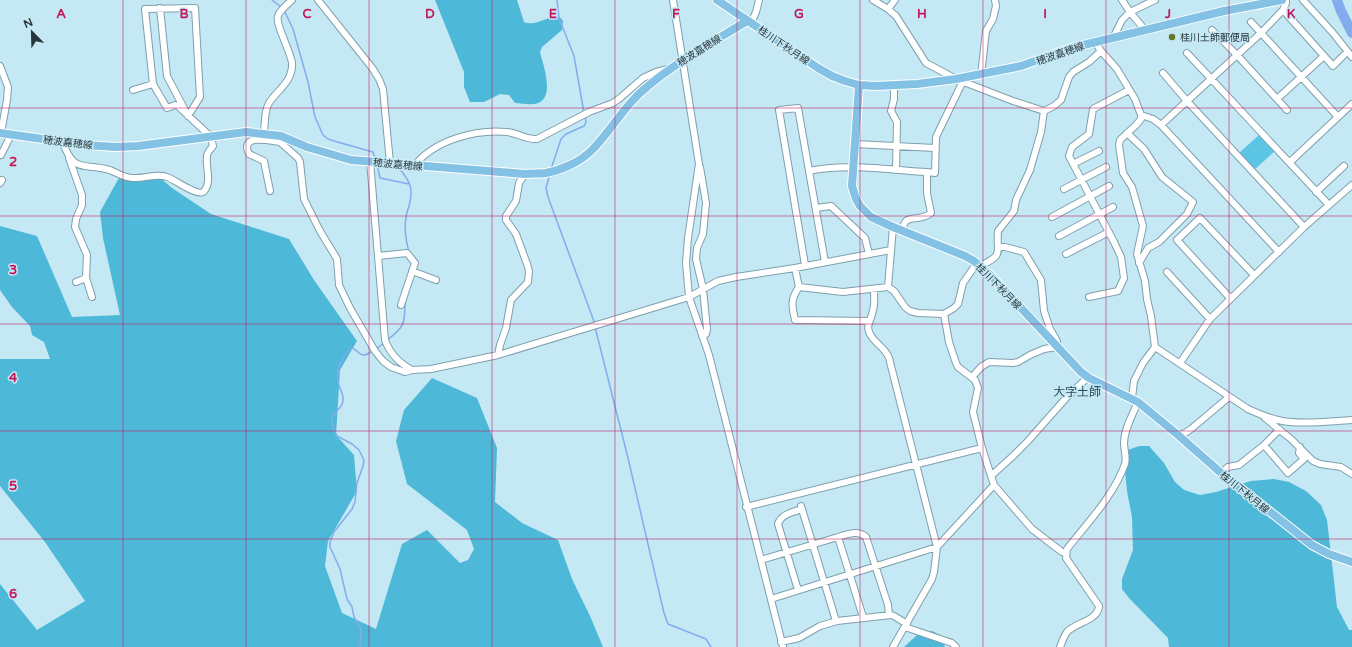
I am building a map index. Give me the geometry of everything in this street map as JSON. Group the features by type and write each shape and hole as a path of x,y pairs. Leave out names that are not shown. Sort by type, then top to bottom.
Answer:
{"main road":[{"name":"桂川下秋月線","path":"717,0 818,68 832,76 859,85 852,186 856,199 866,214 892,228 901,230 965,256 978,264 1058,347 1074,366 1087,376 1135,400 1221,473 1312,545 1329,554 1352,562"},
{"name":"穂波嘉穂線","path":"859,85 894,86 960,80 1021,66 1071,48 1095,42 1224,11 1282,0"},
{"name":"穂波嘉穂線","path":"0,132 11,135 116,148 246,132 264,133 351,160 525,174 544,173 557,170 581,158 592,150 634,98 668,69 749,22"}],"street":[{"path":"264,133 268,104 285,86 290,74 292,64 289,51 277,20 278,14 292,0"},
{"path":"318,0 373,69 379,79 383,89 390,163"},
{"path":"673,0 699,164 704,182 706,203 703,234 697,248 696,259 703,289 707,329 706,334 702,336"},
{"path":"749,22 756,12 759,0"},
{"path":"873,0 896,16 926,63 960,80 1013,101 1044,111 1054,106 1061,100 1073,72 1089,62 1101,51"},
{"path":"888,9 895,0"},
{"path":"981,75 986,31 993,19 996,6 995,0"},
{"path":"1122,0 1145,30"},
{"path":"1113,38 1122,20 1130,12 1155,0"},
{"path":"1161,125 1283,10 1286,0"},
{"path":"1283,10 1333,66 1350,55 1333,33 1303,0"},
{"path":"160,8 167,76 188,116"},
{"path":"67,155 74,162 84,167 108,170 132,178 166,176 194,192 199,193 202,192 208,183 206,156 213,146 211,136 188,116 178,106 175,105 167,108 153,84 145,9 195,8 200,97 188,116"},
{"path":"1250,22 1338,117"},
{"path":"1212,30 1287,110"},
{"path":"1060,647 1068,632 1073,627 1097,613 1098,606 1066,558 1066,553 1067,549 1099,510 1121,474 1126,462 1124,443 1125,434 1135,400 1134,381 1143,363 1154,347 1151,316 1145,281 1138,262 1137,249 1143,226 1132,187 1123,173 1119,145 1120,140 1141,119 1141,115 1117,69 1095,42"},
{"path":"1187,53 1329,205"},
{"path":"1277,99 1324,56"},
{"path":"0,66 8,87 7,100 0,132"},
{"path":"415,165 422,156 437,146 458,137 488,132 508,132 532,140 537,140 589,112 614,103 643,78 656,72 668,69"},
{"path":"1163,73 1304,228"},
{"path":"809,171 816,169 854,167 935,173 936,137 960,80"},
{"path":"133,90 153,84"},
{"path":"894,86 894,99 891,111 897,122 896,170"},
{"path":"1090,296 1118,291 1124,278 1121,258 1100,214 1069,156 1072,147 1090,134 1092,110 1129,90"},
{"path":"1290,162 1352,104"},
{"path":"805,265 780,110 798,108 825,262"},
{"path":"798,287 843,292 888,286 894,291 905,307 910,311 918,313 944,314 954,308 958,304 963,283 978,264 993,259 998,252 998,230 1014,211 1016,200 1030,170 1041,132 1044,111"},
{"path":"1141,115 1152,119 1161,125 1279,252"},
{"path":"1128,133 1144,149 1162,177 1193,202 1191,209 1187,214 1159,242 1148,248 1138,262"},
{"path":"1,155 11,135"},
{"path":"270,191 264,161 249,154 247,150 250,141 254,139 280,139 298,158 300,162 304,200 337,259 340,285 350,308 375,351 383,361 391,367 405,372 412,370 429,370 498,355 689,297 718,281 891,250"},
{"path":"62,141 82,195 82,205 76,219 75,227 87,255 86,278 92,297"},
{"path":"855,144 935,148"},
{"path":"1073,164 1099,151"},
{"path":"370,161 385,340 388,349 394,357 403,365 412,370"},
{"path":"699,164 688,238 686,263 689,297 709,355 746,507 782,644 799,638 820,626 836,621 889,615 894,616 906,626 952,643 956,647"},
{"path":"1316,192 1344,166"},
{"path":"1064,189 1106,167"},
{"path":"901,230 906,222 911,219 926,217 931,213 927,192 927,172"},
{"path":"498,355 506,328 511,300 528,282 528,264 516,234 506,220 506,216 516,201 519,183 525,174"},
{"path":"1180,363 1210,319 1230,298 1352,185"},
{"path":"1052,217 1110,186"},
{"path":"816,208 831,206 865,238 869,254"},
{"path":"1059,236 1113,208"},
{"path":"1191,209 1254,275"},
{"path":"1176,240 1200,218"},
{"path":"888,286 892,228"},
{"path":"1066,254 1109,232"},
{"path":"1169,233 1230,298"},
{"path":"972,377 981,367 989,362 1018,362 1040,351 1058,347 1044,311 1041,280 1024,252 1005,247 998,247"},
{"path":"378,256 407,253 415,263 401,305"},
{"path":"794,268 798,287 791,304 795,320 869,321"},
{"path":"412,271 436,280"},
{"path":"1166,272 1210,319"},
{"path":"76,282 86,278"},
{"path":"874,288 873,310 868,326 873,339 885,350 889,358 936,547 932,580 893,647"},
{"path":"944,314 949,342 956,363 958,367 975,380 978,388 973,412 982,448 994,485 1032,529 1062,552 1066,553"},
{"path":"1154,347 1229,397 1248,409 1263,416 1285,422 1352,420"},
{"path":"991,476 1028,442 1087,376"},
{"path":"1178,435 1186,433 1229,397"},
{"path":"1263,416 1300,447 1313,461 1320,464 1341,467 1352,474"},
{"path":"1221,473 1228,467 1239,465 1264,445 1279,429"},
{"path":"1264,445 1288,473 1304,459 1299,453 1300,447"},
{"path":"746,507 982,448"},
{"path":"771,599 936,547 994,485"},
{"path":"798,590 779,526 779,521 783,516 801,507 836,621"},
{"path":"761,560 851,533 864,535 866,537 888,605 889,615"},
{"path":"838,537 863,617"}],"shaded area":[{"path":"435,0 517,0 524,22 528,23 559,16 563,21 562,30 542,47 540,52 547,82 547,90 541,101 534,104 515,103 509,95 500,94 484,102 470,102 464,87 464,72"},
{"path":"1259,135 1275,151 1254,170 1239,153"},
{"path":"146,174 159,177 172,188 211,214 289,239 314,280 357,341 340,370 336,435 354,455 357,491 328,541 325,566 342,613 376,629 402,544 427,530 460,563 468,560 474,549 467,530 407,484 396,441 404,410 432,378 477,398 497,448 495,502 522,523 558,540 572,579 603,647 0,647 0,584 37,630 85,601 45,542 0,486 0,359 50,359 44,342 32,335 30,326 12,307 0,290 0,226 37,236 72,317 120,315 103,238 100,212 120,176"},
{"path":"1139,446 1149,446 1164,463 1175,482 1184,490 1200,495 1216,492 1251,481 1274,479 1289,482 1306,491 1321,505 1327,520 1337,607 1349,630 1352,630 1352,647 1169,647 1168,638 1122,589 1122,579 1133,550 1132,517 1127,491 1124,461 1128,450"},
{"path":"932,631 940,635 945,647 904,647 917,635"}],"waterway":[{"path":"272,0 281,7"},
{"path":"557,0 559,18 574,56 584,113"},
{"path":"1337,0 1352,33"},
{"path":"284,10 293,29 308,82 315,117 323,135 328,139 373,152 375,159"},
{"path":"551,169 561,139 566,134 584,126 586,122 585,116"},
{"path":"377,164 380,178 409,184"},
{"path":"398,167 408,181 411,189 405,226 409,252"},
{"path":"550,174 546,188 548,197 595,324"},
{"path":"387,340 397,332 403,324 405,315 405,301"},
{"path":"595,327 628,458 664,613 668,624 706,639 711,647"},
{"path":"376,349 384,343"},
{"path":"360,647 361,629 354,617 352,607 347,599 340,569 330,547 330,542 334,532 352,509 355,502 357,483 364,460 359,450 352,444 337,436 332,424 332,417 341,406 343,398 338,377 340,363 348,351 352,348 362,355 373,351"}],"place":[{"name":"桂川土師郵便局","path":"1172,37"}],"district":[{"name":"大字土師","path":"1077,392"}]}
